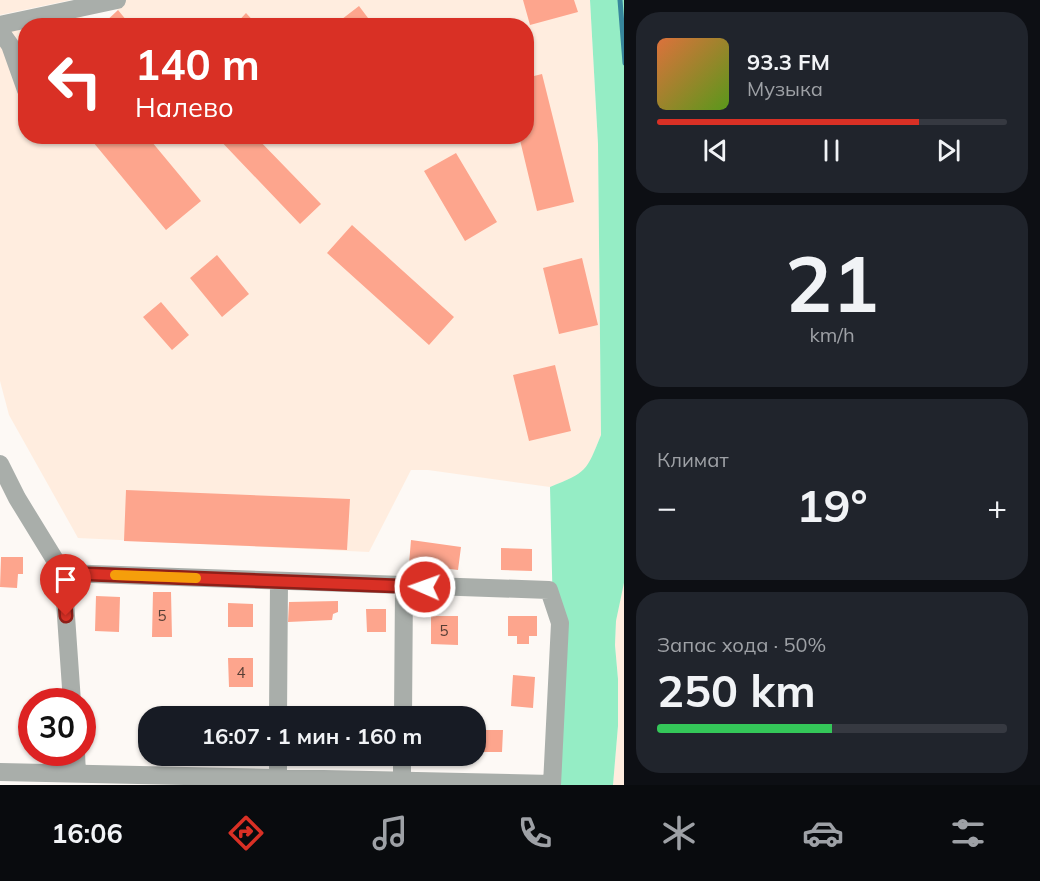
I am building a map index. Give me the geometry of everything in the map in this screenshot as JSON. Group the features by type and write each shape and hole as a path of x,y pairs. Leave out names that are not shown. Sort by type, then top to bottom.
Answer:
{"street":[{"path":"33,18 117,0"},
{"path":"0,25 18,21"},
{"path":"0,31 10,45 18,68"},
{"path":"0,464 17,498 63,573 71,688"},
{"path":"0,772 402,783 552,784 560,623 549,590 63,573"},
{"path":"278,706 279,582"},
{"path":"403,706 404,586"},
{"path":"77,766 77,774"},
{"path":"278,766 278,779"},
{"path":"402,766 402,783"}],"shaded area":[{"path":"0,0 71,0 0,15"},
{"path":"115,0 590,0 598,144 601,435 589,465 577,476 550,487 428,470 411,470 369,552 78,538 9,415 0,381 0,28 18,25 18,144 534,144 534,18 110,18 118,11"},
{"path":"80,15 83,18 62,18"},
{"path":"624,578 624,785 613,785 618,725 616,621"}],"green space":[{"path":"590,0 624,0 624,583 616,621 618,726 613,785 557,785 550,487 571,478 584,469 601,435 598,144"}],"building":[{"path":"523,0 574,0 578,12 534,24 534,18 528,18"},
{"path":"359,6 368,18 343,18"},
{"path":"118,10 124,18 110,18"},
{"path":"246,13 251,18 241,18"},
{"path":"542,74 574,202 537,211 521,144 534,144 534,76"},
{"path":"95,144 154,144 201,201 166,230"},
{"path":"224,144 263,144 321,204 300,224"},
{"path":"456,153 497,222 465,241 424,171"},
{"path":"352,225 454,317 429,345 327,253"},
{"path":"217,255 249,294 222,317 190,278"},
{"path":"582,258 598,325 559,334 543,268"},
{"path":"161,302 189,335 172,350 143,317"},
{"path":"555,365 571,431 529,441 513,375"},
{"path":"126,490 350,499 347,550 124,541"},
{"path":"411,540 461,547 458,570 409,564"},
{"path":"501,548 532,549 532,571 501,570"},
{"path":"1,557 23,557 23,574 18,574 17,588 0,587"},
{"path":"153,592 171,592 172,637 152,637"},
{"path":"96,596 120,597 119,632 95,631"},
{"path":"338,601 338,612 333,614 332,620 288,622 289,602"},
{"path":"228,603 253,604 253,627 228,627"},
{"path":"366,609 386,609 386,632 367,632"},
{"path":"431,616 458,616 458,645 431,644"},
{"path":"508,616 537,616 537,636 529,636 529,644 517,644 517,636 508,636"},
{"path":"228,658 253,658 253,687 229,687"},
{"path":"513,675 535,677 533,708 511,706"},
{"path":"486,730 503,730 502,752 486,752"}],"waterway":[{"path":"620,0 624,50"}],"slow traffic":[{"path":"115,575 196,578"}],"route":[{"path":"66,616 63,573 425,587"}]}
